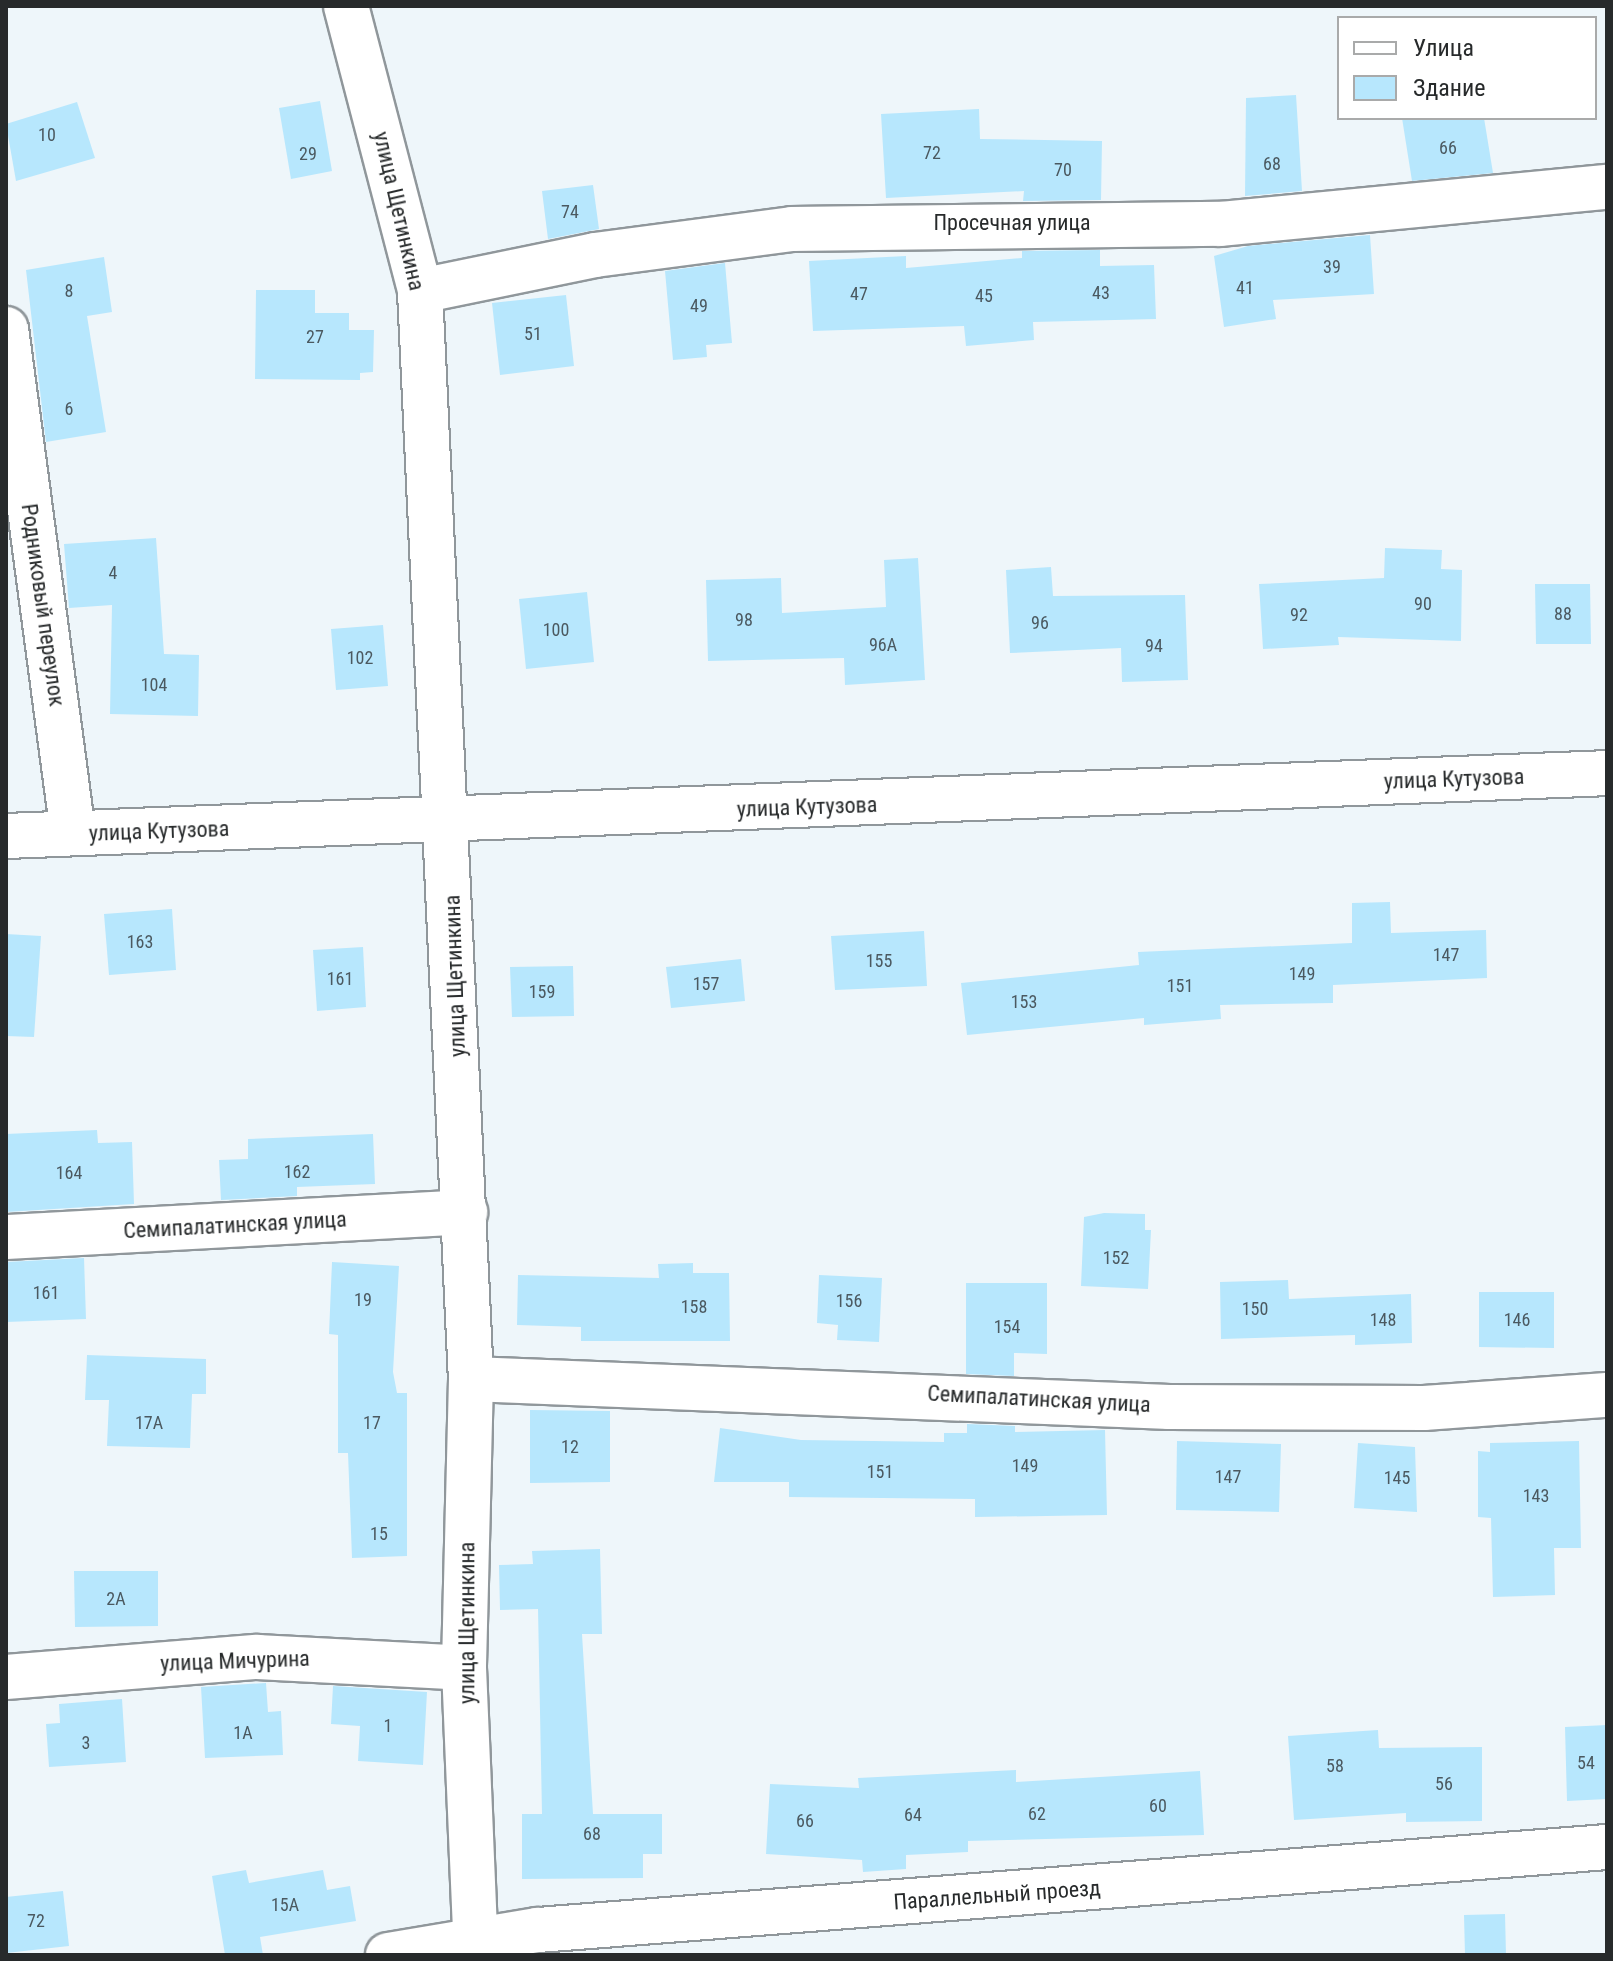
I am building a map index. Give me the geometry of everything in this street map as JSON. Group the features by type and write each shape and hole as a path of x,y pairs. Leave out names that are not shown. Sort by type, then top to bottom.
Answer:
{"street":[{"name":"улица Щетинкина","path":"346,6 420,291 448,822 471,1379 464,1668 476,1946"},
{"name":"Просечная улица","path":"420,291 672,242 792,229 1234,223 1607,187"},
{"name":"Родниковый переулок","path":"6,329 73,833"},
{"name":"улица Кутузова","path":"6,836 448,822 1607,773"},
{"name":"Семипалатинская улица","path":"6,1237 465,1212"},
{"name":"Семипалатинская улица","path":"471,1379 1169,1407 1424,1408 1607,1395"},
{"name":"улица Мичурина","path":"6,1677 257,1657 464,1668"},
{"name":"Параллельный проезд","path":"388,1955 1607,1847"}],"building":[{"path":"1296,95 1302,191 1245,196 1246,98"},
{"path":"320,101 332,171 291,179 279,108"},
{"path":"77,102 95,158 16,181 6,124"},
{"path":"979,109 980,139 1102,141 1101,200 1023,201 1024,191 886,198 881,114"},
{"path":"1402,120 1484,120 1493,173 1412,181"},
{"path":"593,185 599,229 548,239 542,191"},
{"path":"1370,235 1374,294 1273,300 1276,319 1224,327 1214,256 1248,246"},
{"path":"1100,250 1100,266 1154,265 1156,319 1033,322 1034,340 966,346 964,326 813,331 809,261 906,256 906,268 1022,258 1022,251"},
{"path":"104,257 112,312 87,316 106,432 46,442 26,270"},
{"path":"725,263 732,343 706,345 707,357 673,360 665,271"},
{"path":"256,290 315,290 315,313 349,313 349,330 374,330 373,372 360,373 360,380 255,379"},
{"path":"566,295 574,366 500,375 492,303"},
{"path":"156,538 164,654 199,655 198,716 110,714 112,605 69,608 64,544"},
{"path":"1385,548 1442,550 1441,569 1462,570 1461,641 1338,637 1339,645 1263,649 1259,584 1384,578"},
{"path":"918,558 925,680 845,685 844,658 708,661 706,580 781,578 782,613 886,607 884,560"},
{"path":"1051,567 1053,596 1185,595 1188,680 1122,682 1121,648 1010,653 1006,570"},
{"path":"1535,584 1590,584 1591,644 1536,644"},
{"path":"587,592 594,662 526,669 519,599"},
{"path":"383,625 388,686 336,690 331,629"},
{"path":"1390,902 1391,933 1486,930 1487,978 1333,985 1333,1003 1220,1005 1221,1019 1144,1025 1144,1018 967,1035 961,983 1139,965 1138,952 1352,943 1352,903"},
{"path":"172,909 176,970 109,975 104,914"},
{"path":"924,931 927,986 835,990 831,936"},
{"path":"6,934 41,936 34,1037 6,1036"},
{"path":"363,947 366,1007 317,1011 313,950"},
{"path":"741,959 745,1001 671,1008 666,967"},
{"path":"573,966 574,1016 512,1017 510,967"},
{"path":"97,1130 98,1143 132,1142 134,1204 6,1212 6,1134"},
{"path":"373,1134 375,1184 297,1187 297,1196 221,1200 219,1160 248,1159 248,1139"},
{"path":"1104,1213 1145,1214 1145,1230 1151,1230 1148,1289 1081,1286 1084,1217"},
{"path":"84,1258 86,1319 6,1322 6,1262"},
{"path":"332,1262 399,1266 393,1372 397,1393 407,1393 407,1556 352,1558 348,1453 338,1453 338,1335 329,1334"},
{"path":"693,1263 693,1273 729,1273 730,1341 581,1341 581,1327 517,1325 518,1275 659,1278 658,1264"},
{"path":"819,1275 882,1278 879,1342 837,1340 838,1325 817,1323"},
{"path":"1288,1280 1289,1299 1411,1294 1412,1343 1355,1345 1355,1335 1221,1339 1220,1282"},
{"path":"966,1283 1047,1283 1047,1354 1014,1353 1014,1376 966,1374"},
{"path":"1479,1292 1554,1292 1554,1348 1479,1347"},
{"path":"87,1355 206,1359 206,1394 192,1394 190,1448 107,1446 109,1400 85,1400"},
{"path":"530,1410 610,1411 610,1482 530,1483"},
{"path":"967,1424 1015,1426 1015,1432 1105,1430 1107,1515 975,1517 975,1499 789,1497 789,1482 714,1482 720,1428 801,1440 944,1442 944,1433 967,1433"},
{"path":"1177,1441 1281,1444 1279,1512 1176,1510"},
{"path":"1579,1441 1581,1548 1554,1548 1555,1595 1493,1597 1491,1518 1478,1517 1478,1451 1490,1452 1490,1443"},
{"path":"1358,1443 1415,1447 1417,1512 1354,1508"},
{"path":"600,1549 602,1634 582,1634 593,1814 662,1814 662,1854 643,1854 643,1878 522,1879 522,1814 542,1814 538,1609 500,1610 499,1565 533,1564 532,1551"},
{"path":"74,1571 158,1571 158,1626 75,1627"},
{"path":"266,1683 268,1712 281,1711 283,1755 205,1758 201,1687"},
{"path":"333,1686 427,1692 423,1765 358,1761 360,1726 331,1724"},
{"path":"122,1699 126,1762 49,1767 46,1724 60,1723 59,1704"},
{"path":"1607,1725 1607,1799 1567,1801 1565,1727"},
{"path":"1378,1730 1379,1748 1482,1747 1482,1821 1406,1822 1406,1813 1294,1820 1288,1736"},
{"path":"1016,1770 1016,1782 1200,1771 1204,1835 968,1841 968,1852 906,1855 906,1869 863,1872 862,1860 766,1854 770,1784 859,1788 858,1778"},
{"path":"246,1870 249,1883 323,1870 327,1890 350,1886 356,1921 260,1937 263,1955 225,1955 212,1876"},
{"path":"63,1891 69,1946 6,1953 6,1897"},
{"path":"1505,1914 1506,1955 1465,1955 1464,1915"}]}
